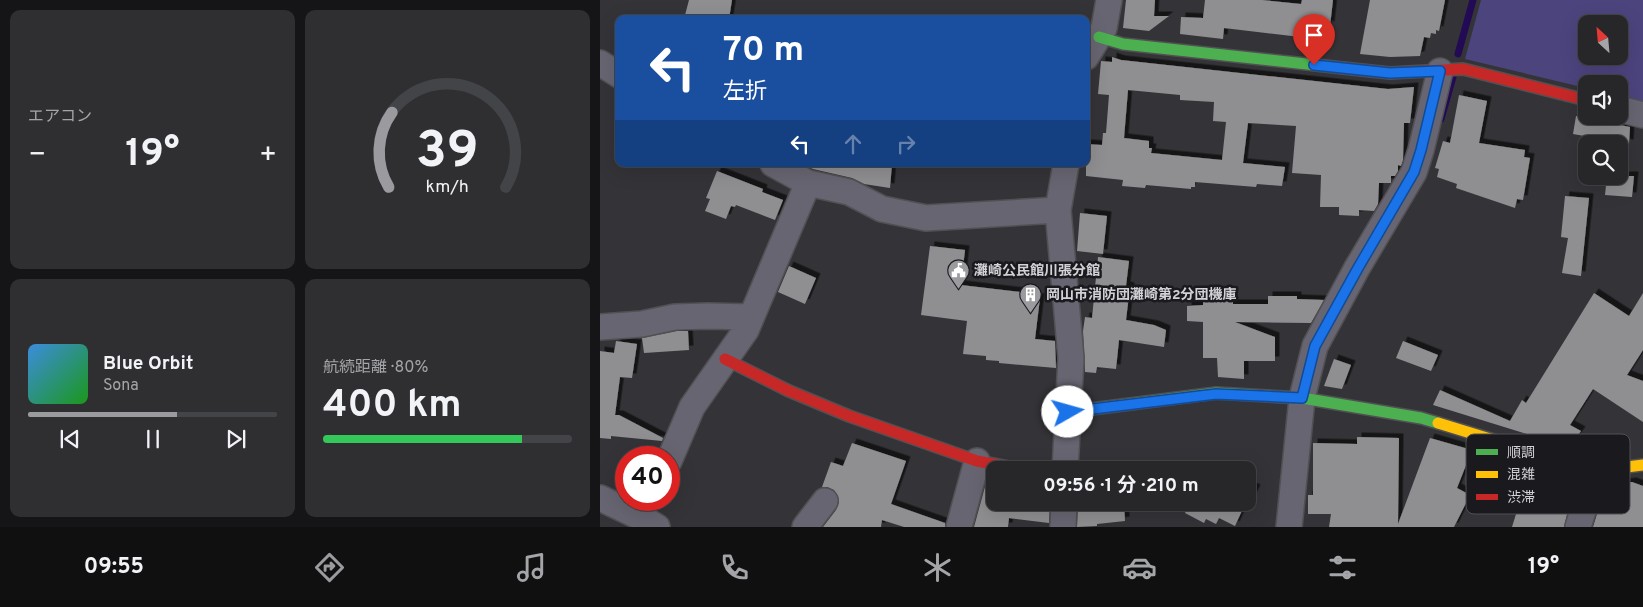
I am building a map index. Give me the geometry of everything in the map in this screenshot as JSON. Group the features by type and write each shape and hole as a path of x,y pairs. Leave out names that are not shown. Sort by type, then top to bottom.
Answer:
{"street":[{"path":"1093,47 1104,28 1109,0"},
{"path":"1093,47 1123,44 1390,73 1463,69 1578,98"},
{"path":"600,63 615,72"},
{"path":"1289,527 1302,398 1315,346 1414,172 1440,71"},
{"path":"1628,111 1643,115"},
{"path":"778,167 808,184 849,192 882,209 926,218 1058,210"},
{"path":"1065,167 1058,210 1071,358 1066,461"},
{"path":"675,446 692,407 746,330 808,184"},
{"path":"600,327 642,324 675,317 752,317"},
{"path":"725,359 789,391 849,416 986,463"},
{"path":"1068,412 1216,394 1302,398 1421,418 1474,434"},
{"path":"958,527 977,461"},
{"path":"1630,467 1643,465"},
{"path":"600,498 648,518"},
{"path":"805,527 825,501"},
{"path":"1063,527 1064,511"},
{"path":"1578,527 1582,514"}],"shaded area":[{"path":"1481,0 1643,0 1643,102 1628,98 1628,75 1578,75 1578,86 1465,59"}],"building":[{"path":"689,0 732,0 730,15 685,15"},
{"path":"1126,0 1155,0 1154,16 1169,16 1149,31 1123,28"},
{"path":"1205,0 1262,0 1301,4 1302,0 1333,0 1330,26 1327,25 1326,36 1309,33 1309,38 1224,28 1223,39 1180,34 1181,17 1203,18"},
{"path":"1370,0 1445,0 1439,31 1436,30 1436,34 1431,33 1430,38 1424,37 1420,56 1390,57 1360,54"},
{"path":"1112,57 1121,60 1388,89 1414,87 1410,123 1404,123 1403,160 1401,166 1398,165 1398,171 1395,176 1391,176 1391,183 1379,183 1378,204 1374,211 1359,210 1359,216 1339,215 1339,207 1320,207 1321,175 1292,173 1296,126 1248,123 1243,163 1285,167 1282,186 1257,184 1256,187 1195,182 1195,187 1191,187 1191,189 1146,185 1145,188 1122,186 1123,180 1086,176 1086,167 1090,167 1090,144 1102,145 1103,133 1106,133 1109,95 1098,94 1101,61 1112,62","holes":["1128,90 1180,95 1180,100 1214,102 1213,121 1226,122 1222,160 1151,153 1152,148 1149,148 1149,141 1124,138"]},
{"path":"1459,95 1487,101 1479,143 1525,150 1524,157 1530,158 1523,200 1517,199 1515,208 1456,188 1457,184 1437,177 1439,169 1435,168 1443,141 1450,143"},
{"path":"1576,116 1578,116 1578,125 1620,125 1630,127 1629,144 1628,135 1573,134"},
{"path":"809,167 892,167 890,188 864,184 852,178"},
{"path":"717,171 763,189 762,192 783,200 775,220 736,205 735,207 731,206 726,219 705,211 710,199 706,198"},
{"path":"1628,176 1634,176 1632,197 1605,195 1606,185 1628,185"},
{"path":"1565,196 1589,198 1581,276 1562,273 1568,238 1561,237"},
{"path":"1080,213 1107,216 1103,254 1077,251"},
{"path":"930,246 965,250 961,285 1021,292 1021,295 1040,298 1035,339 1055,341 1056,368 999,363 999,361 986,360 986,356 963,354 967,321 921,315"},
{"path":"1098,257 1129,261 1126,286 1130,287 1126,320 1154,325 1166,330 1164,347 1119,340 1116,369 1097,367 1096,373 1085,372 1083,331 1085,317 1092,318"},
{"path":"789,266 816,278 805,304 778,292"},
{"path":"1203,291 1233,292 1233,304 1268,304 1268,296 1297,296 1297,299 1324,300 1311,323 1235,322 1275,337 1275,361 1244,361 1244,379 1218,377 1217,358 1203,358 1203,322 1187,321 1187,306 1203,305"},
{"path":"1594,293 1629,316 1643,293 1643,350 1627,375 1643,381 1643,422 1593,389 1570,425 1581,431 1579,434 1527,434 1433,405 1440,390 1510,421 1522,400 1526,403"},
{"path":"677,331 688,331 689,350 644,353 642,338"},
{"path":"616,341 637,344 632,378 620,377 615,415 619,415 663,438 662,441 611,436 611,439 600,438 600,351 614,353"},
{"path":"1403,341 1438,355 1431,371 1396,358"},
{"path":"1334,359 1351,365 1342,389 1324,386"},
{"path":"1357,437 1399,438 1398,524 1430,438 1466,448 1466,465 1457,488 1466,493 1466,503 1454,527 1329,527 1331,514 1308,514 1308,495 1313,495 1313,443 1357,444"},
{"path":"852,443 906,461 891,504 945,523 945,527 904,527 882,520 881,527 823,527 836,510 839,502 834,490 822,487 831,462 843,466"},
{"path":"1630,482 1643,486 1643,527 1593,527 1597,514 1630,514"},
{"path":"986,483 986,511 1050,511 1049,523 1009,518 1008,527 974,527"},
{"path":"1078,511 1124,511 1125,521 1077,527"},
{"path":"1186,511 1242,511 1235,526 1219,518 1216,524 1206,519 1204,523 1185,513"},
{"path":"1516,514 1567,514 1564,527 1512,527"}],"waterway":[{"path":"1458,54 1473,0"},
{"path":"1441,119 1453,77"}],"traffic: fast":[{"path":"1099,37 1123,44 1343,68"},
{"path":"1068,412 1216,393 1302,398 1421,418 1438,423"}],"traffic: slow":[{"path":"1438,423 1474,434"},
{"path":"1630,467 1643,465"}],"traffic: jam":[{"path":"1343,68 1390,73 1463,69 1578,98"},
{"path":"725,359 789,391 849,416 986,463"}],"place":[{"name":"灘崎公民館川張分館","path":"958,289"},
{"name":"岡山市消防団灘崎第2分団機庫","path":"1030,313"}],"route":[{"path":"1068,412 1216,394 1302,398 1315,346 1414,172 1440,71 1390,73 1314,65"}]}
